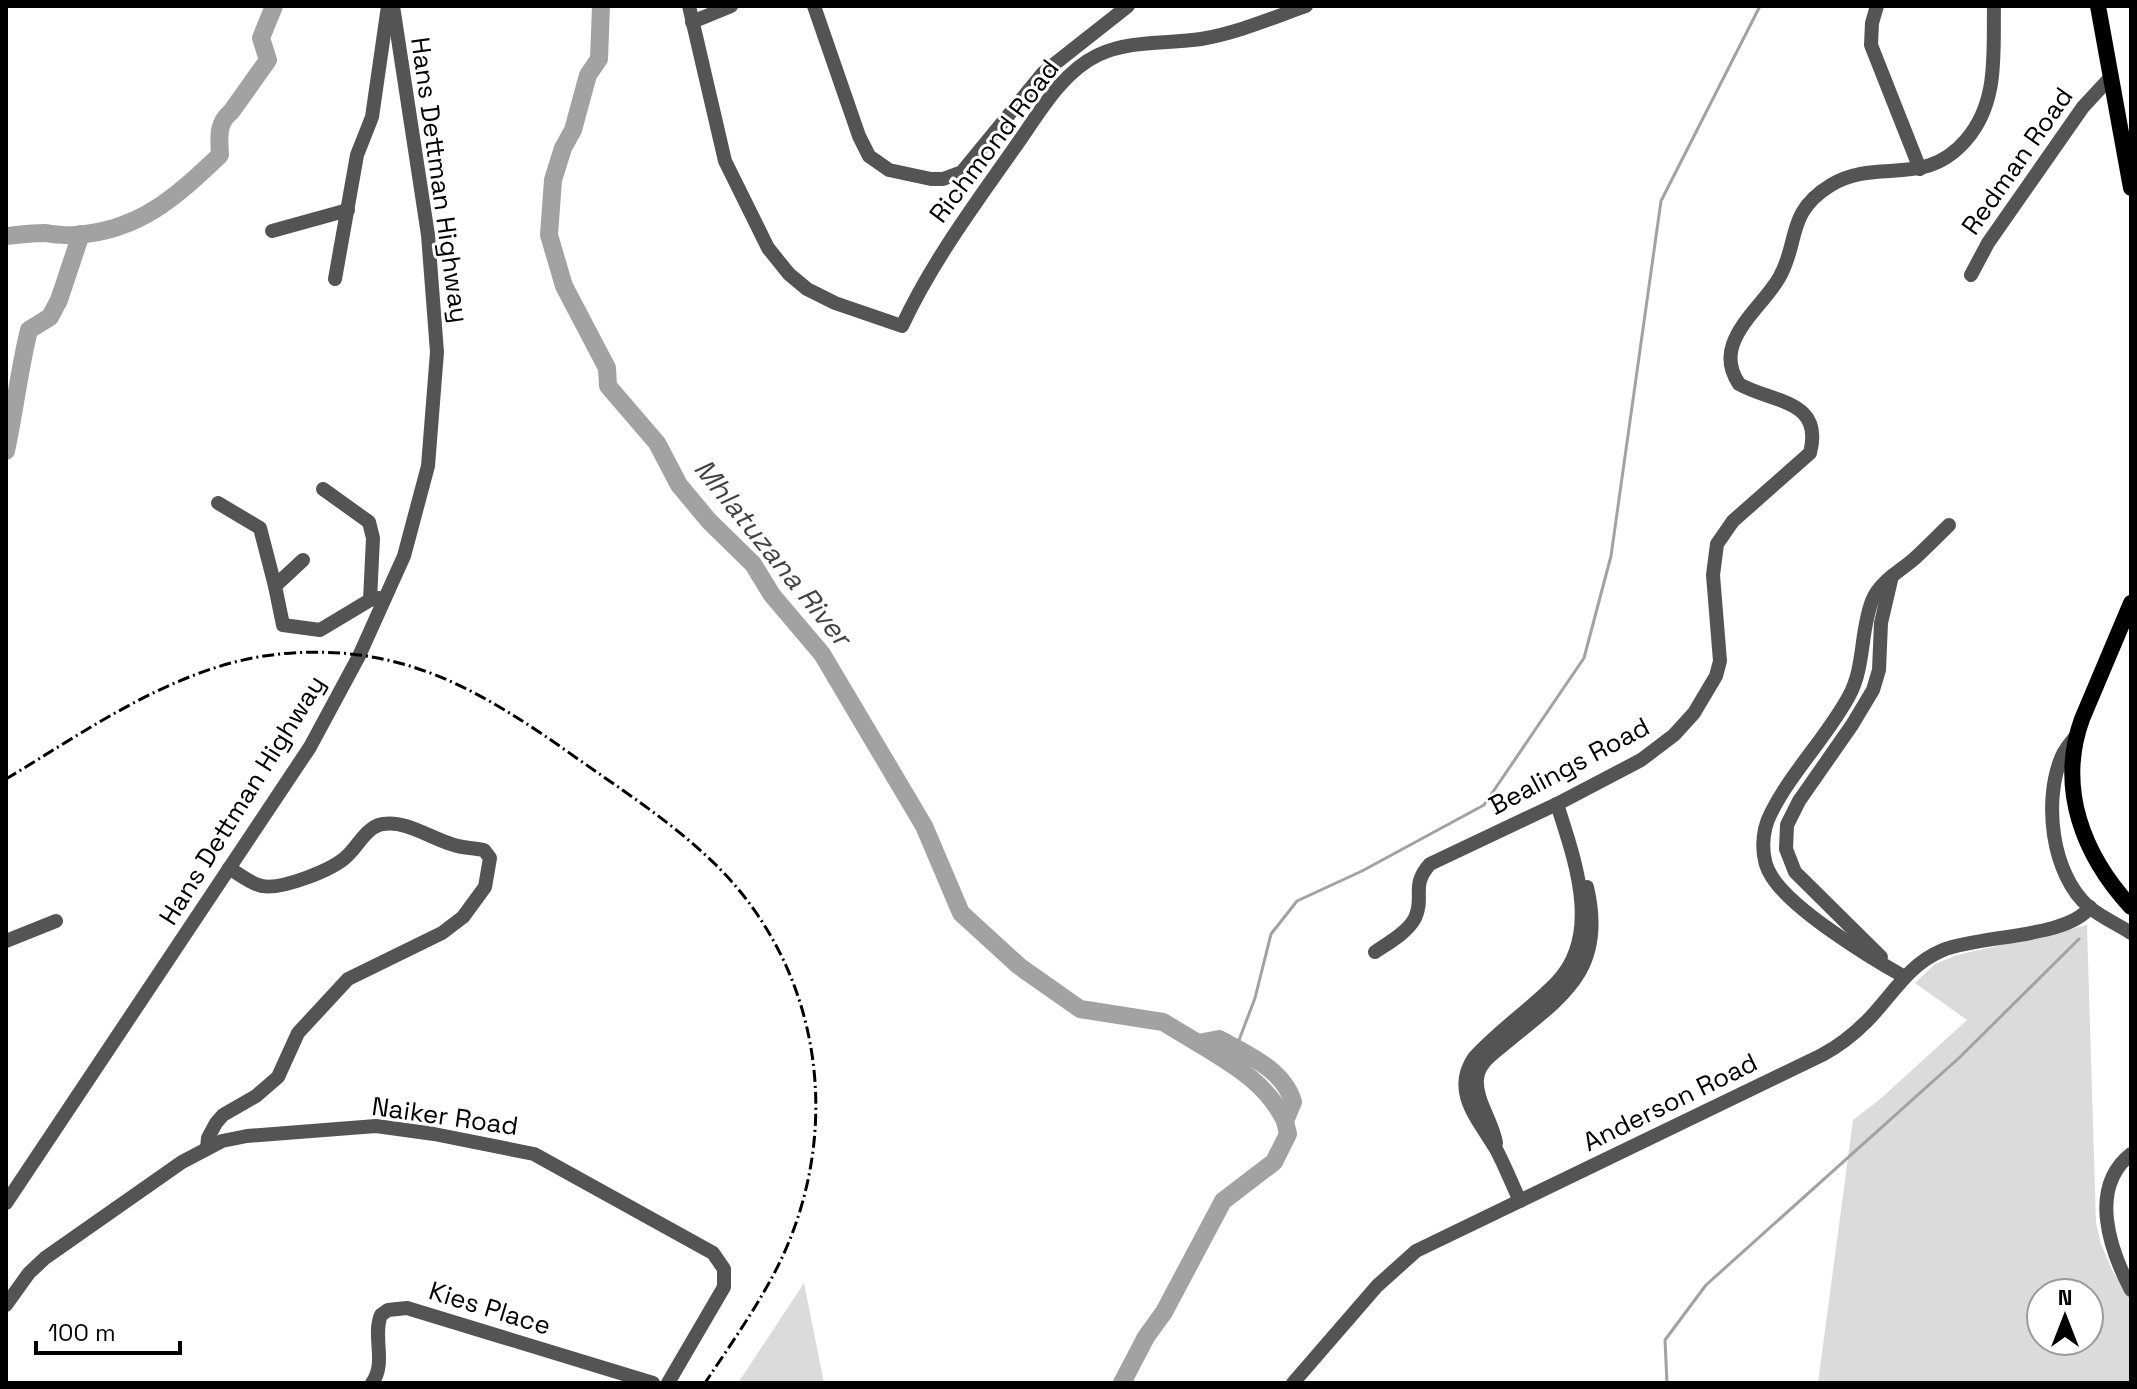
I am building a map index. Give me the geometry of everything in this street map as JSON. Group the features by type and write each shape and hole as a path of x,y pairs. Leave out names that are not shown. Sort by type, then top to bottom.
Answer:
{"main road":[{"path":"2098,6 2109,79 2126,144 2131,188"},
{"path":"2131,603 2076,736 2071,768 2079,823 2099,867 2131,907"}],"street":[{"path":"335,279 357,155 372,117 390,6"},
{"name":"Hans Dettman Highway","path":"6,1203 310,747 387,597 404,556 428,466 437,352 428,235 390,6"},
{"path":"689,6 692,22 731,6"},
{"path":"814,6 859,136 869,156 889,170 943,179 969,167 1043,73 1128,6"},
{"name":"Richmond Road","path":"692,22 725,161 748,211 778,263 807,289 823,298 902,326 928,274 952,236 1039,113 1068,77 1083,64 1116,48 1201,39 1306,6"},
{"path":"1877,6 1871,45 1920,169"},
{"name":"Bealings Road","path":"1375,952 1417,915 1420,877 1430,864 1559,803 1658,749 1694,713 1716,676 1720,661 1713,575 1717,544 1733,521 1810,453 1813,434 1807,415 1784,401 1739,384 1731,366 1734,342 1781,275 1795,225 1818,195 1833,184 1869,173 1920,169 1944,161 1977,127 1991,90 1994,6"},
{"name":"Redman Road","path":"1971,275 1988,243 2083,107 2109,79"},
{"path":"272,231 348,210"},
{"path":"323,489 369,522 373,538 370,600"},
{"path":"218,503 260,528 283,625 320,630 370,600 387,597"},
{"path":"1903,976 1830,929 1781,887 1766,864 1763,844 1769,815 1851,693 1872,600 1877,591 1949,525"},
{"path":"275,586 303,560"},
{"path":"1887,968 1874,949 1795,872 1789,861 1785,837 1787,825 1799,801 1873,690 1879,670 1881,623 1892,576"},
{"path":"2076,736 2063,753 2052,799 2055,833 2067,876 2077,894 2090,907 2131,933"},
{"path":"1520,1201 1496,1150 1491,1122 1478,1091 1479,1071 1489,1056 1574,982 1588,958 1593,936 1592,911 1586,879 1559,803"},
{"path":"207,1148 208,1138 216,1123 278,1077 298,1033 348,979 442,933 463,917 485,887 490,858 484,850 454,845 386,823 370,830 344,860 334,866 284,884 257,885 229,868"},
{"name":"Anderson Road","path":"1293,1383 1377,1286 1402,1261 1434,1241 1822,1055 1851,1036 1869,1019 1903,976 1943,950 2067,924 2084,916 2090,907"},
{"path":"6,941 56,921"},
{"name":"Naiker Road","path":"6,1305 29,1273 45,1258 182,1162 207,1148 247,1136 376,1126 516,1149 547,1160 713,1253 720,1260 725,1279 720,1298 668,1383"},
{"path":"2131,1154 2111,1179 2106,1214 2116,1260 2131,1290"},
{"name":"Kies Place","path":"372,1383 378,1373 378,1321 381,1315 397,1308 407,1308 653,1383"}],"shaded area":[{"path":"2087,925 2096,1223 2113,1272 2131,1298 2131,1383 1818,1383 1853,1120 1967,1020 1915,983 1935,964 1957,955"},
{"path":"804,1283 824,1383 738,1383"}],"waterway":[{"name":"Mhlatuzana River","path":"6,236 44,233 75,235 118,227 155,209 188,185 220,155 223,121 268,60 261,38 274,6"},
{"name":"Mhlatuzana River","path":"601,6 599,59 588,75 573,130 563,148 553,180 549,235 564,286 607,368 608,386 657,443 679,485 709,521 753,564 772,595 822,654 924,826 961,913 1019,966 1080,1009 1163,1022 1198,1043 1219,1039 1273,1072 1282,1081 1293,1102 1285,1121 1288,1134 1274,1162 1223,1201 1122,1383"},
{"path":"1236,1048 1255,998 1271,934 1297,901 1362,871 1484,805 1584,658 1611,556 1661,201 1760,6"},
{"path":"6,451 29,330 50,317 59,300 81,234"},
{"path":"1667,1383 1665,1340 1706,1285 1960,1057 2079,939"},
{"name":"Mhlatuzana River","path":"1198,1043 1259,1085 1285,1121"}],"railway":[{"path":"6,779 137,701 207,671 243,660 280,654 324,652 365,656 439,676 508,712 631,796 699,849 749,902 776,945 796,990 809,1037 815,1086 815,1136 807,1185 792,1234 764,1292 705,1383"}]}
